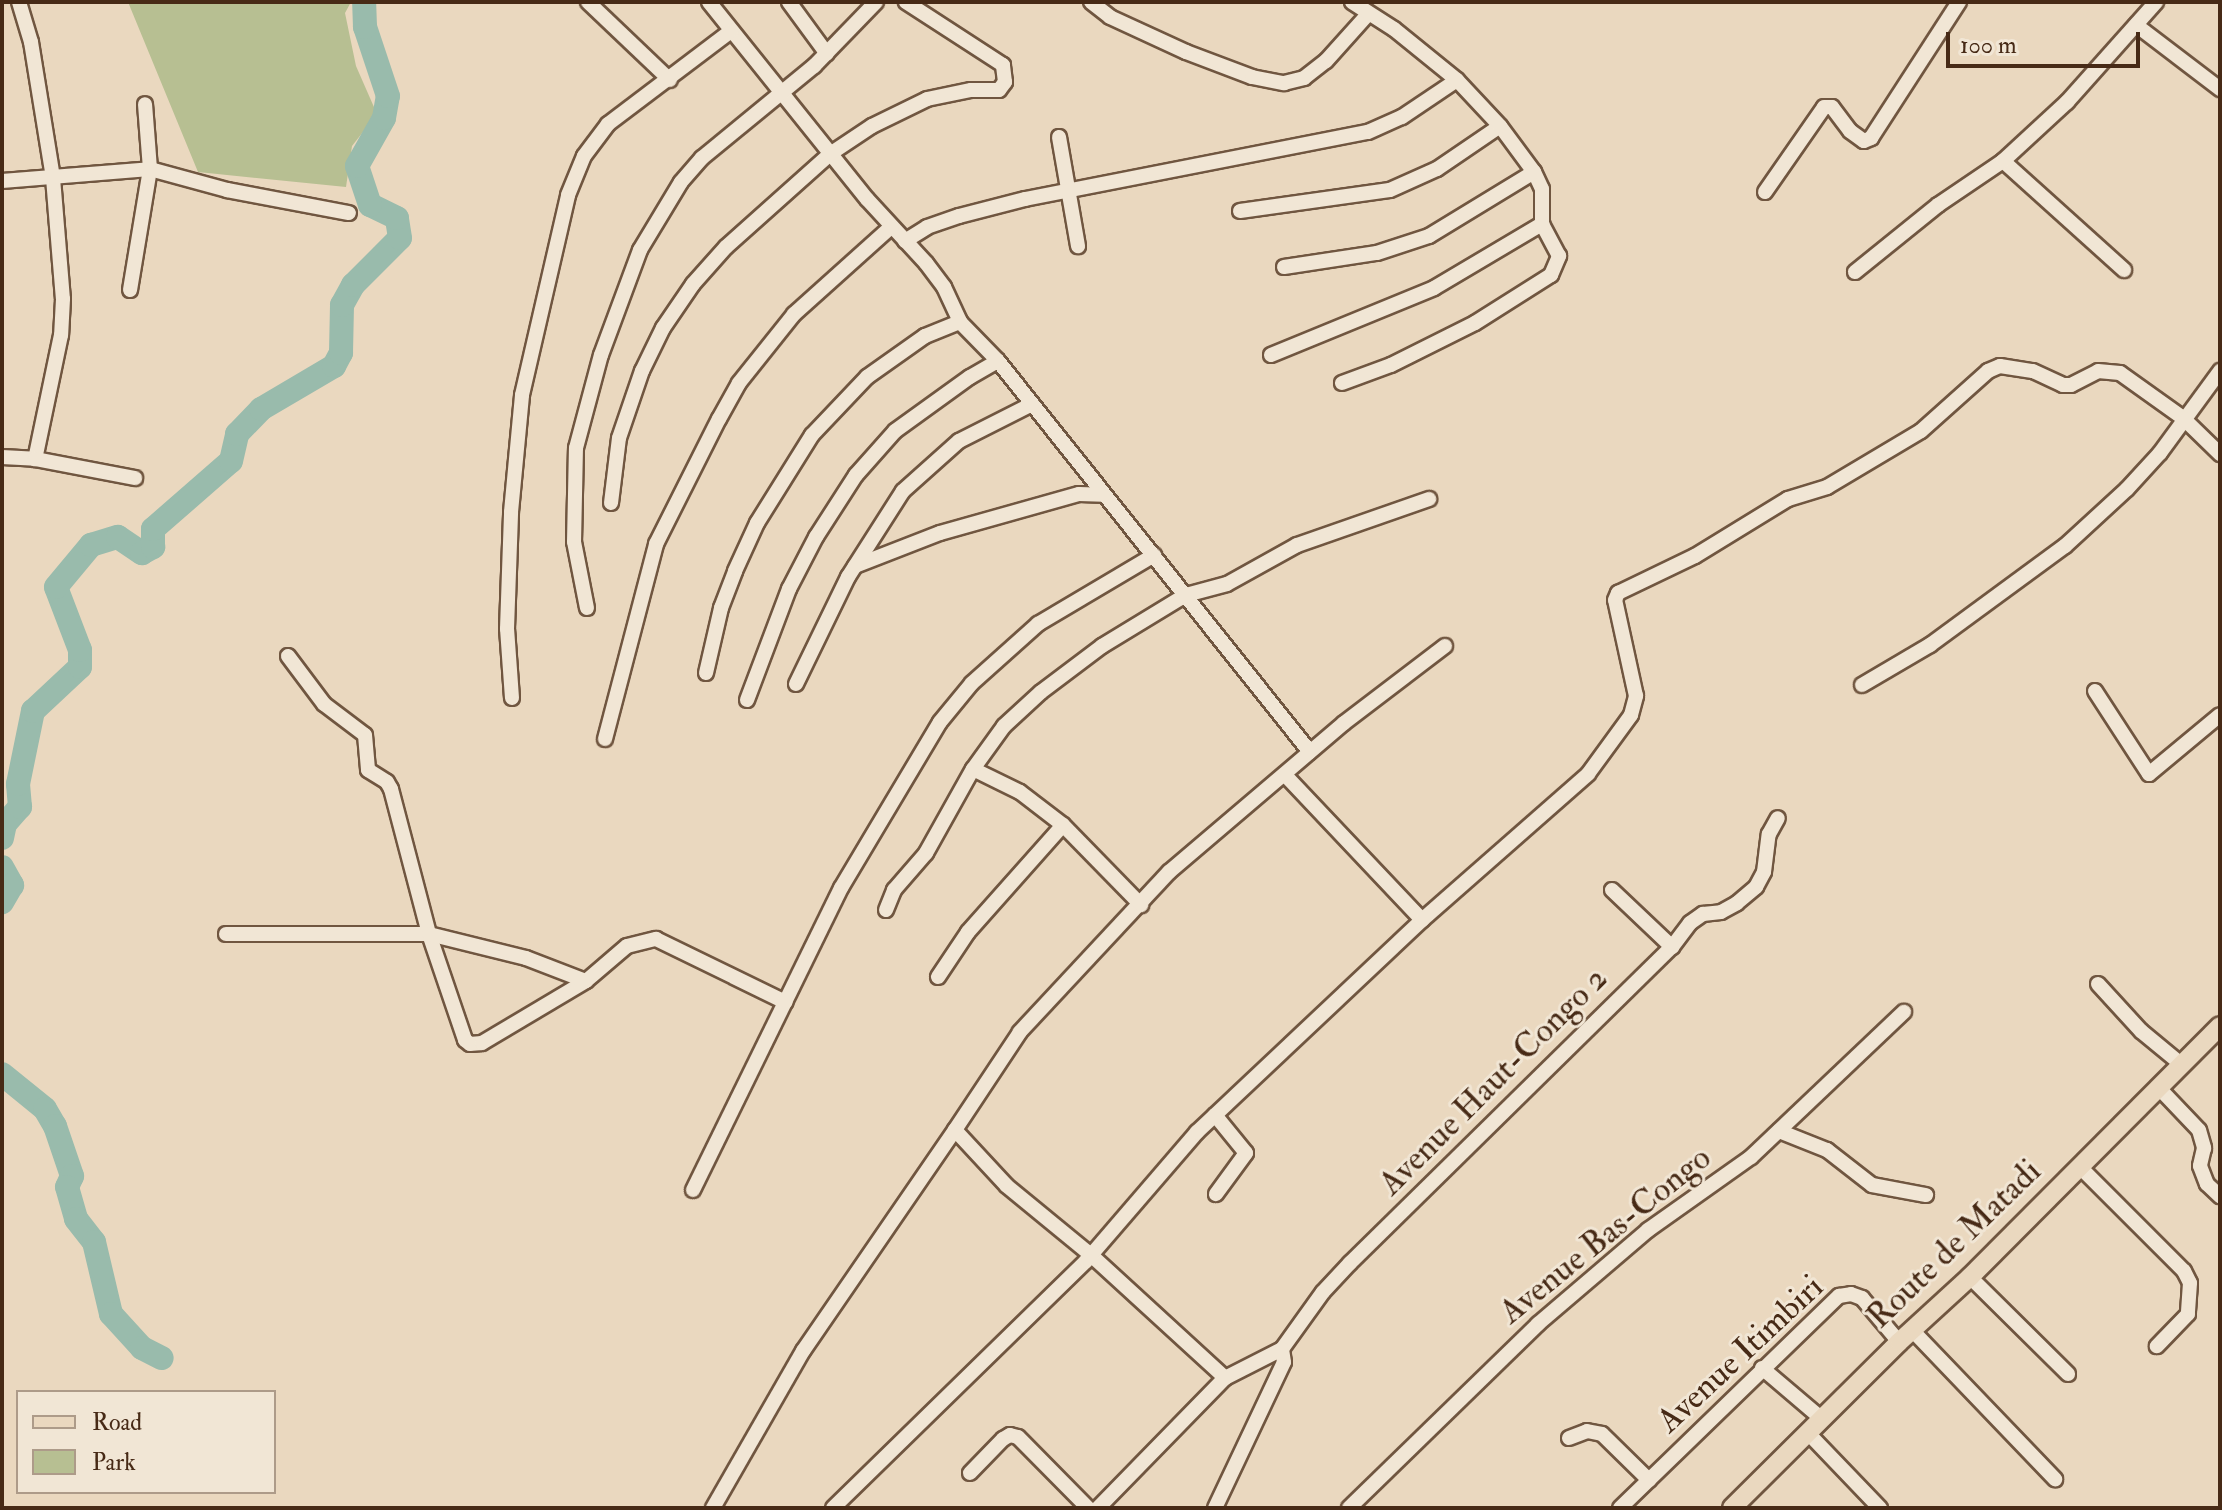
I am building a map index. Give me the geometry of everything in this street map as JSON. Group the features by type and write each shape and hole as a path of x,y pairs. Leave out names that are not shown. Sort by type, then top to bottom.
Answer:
{"main road":[{"name":"Route de Matadi","path":"1732,1508 1970,1277 2220,1026"}],"street":[{"path":"19,2 31,42 53,178 63,299 61,335 35,459"},
{"path":"588,2 670,80"},
{"path":"709,2 830,154 944,287 960,322 998,361 1310,752"},
{"path":"789,2 827,54"},
{"path":"587,608 574,542 576,448 601,355 631,273 655,222 681,182 702,158 827,54 876,2"},
{"path":"611,503 627,407 663,328 693,284 726,247 830,154 903,109 971,90 999,90 1005,82 1003,65 906,2"},
{"path":"1091,2 1110,17 1199,57 1252,77 1284,83 1304,78 1326,61 1369,13"},
{"path":"1110,17 1117,2"},
{"path":"1342,383 1391,365 1475,323 1551,275 1559,256 1542,224 1542,189 1534,172 1500,126 1457,80 1352,2"},
{"path":"1765,192 1824,107 1832,107 1850,131 1864,141 1871,138 1959,2"},
{"path":"1855,272 1938,205 2003,161 2067,102 2156,2"},
{"path":"2136,25 2220,89"},
{"path":"512,698 507,629 511,512 522,395 557,235 584,156 608,124 731,31"},
{"path":"905,241 927,227 959,216 1070,190 1368,132 1402,117 1457,80"},
{"path":"130,290 150,169 145,104"},
{"path":"1240,211 1390,190 1437,169 1500,126"},
{"path":"1059,137 1078,246"},
{"path":"2003,161 2124,270"},
{"path":"2,181 150,169 227,190 349,213"},
{"path":"1284,267 1377,253 1429,236 1534,172"},
{"path":"1271,355 1434,288 1542,224"},
{"path":"605,739 656,544 739,383 794,314 891,227"},
{"path":"706,673 721,608 735,571 757,523 812,435 847,396 889,360 925,336 960,322"},
{"path":"747,700 789,589 816,537 856,475 895,431 970,377 998,361"},
{"path":"833,1508 1091,1255 1145,1189 1215,1115 1422,920 1588,774 1631,715 1636,684 1617,611 1618,593 1695,556 1788,499 1827,487 1921,431 1988,371 2000,366 2033,371 2063,385 2098,371 2120,373 2183,418 2220,454"},
{"path":"1862,685 1930,645 2065,546 2127,489 2160,453 2220,371"},
{"path":"796,684 855,566 903,491 959,441 1032,404"},
{"path":"2,457 35,459 135,478"},
{"path":"855,566 940,533 1079,494 1103,495"},
{"path":"886,910 894,890 926,853 973,769 1004,726 1041,692 1102,646 1186,595 1227,584 1297,545 1429,499"},
{"path":"693,1190 841,888 940,722 972,683 1038,624 1154,555"},
{"path":"713,1508 803,1351 1020,1032 1186,856 1286,776 1310,752 1445,646"},
{"path":"288,656 324,704 365,735 368,770 391,789 429,934 463,1034 470,1044 482,1043 586,981 638,940 656,939 785,1002"},
{"path":"2095,691 2149,774 2220,715"},
{"path":"973,769 1020,792 1063,825 1141,905"},
{"path":"1286,776 1422,920"},
{"name":"Avenue Haut-Congo 2","path":"1098,1508 1225,1378 1282,1349 1323,1292 1350,1263 1672,947 1681,932 1703,914 1721,912 1756,887 1764,872 1769,834 1778,818"},
{"path":"938,977 968,932 1063,825"},
{"path":"1612,890 1672,947"},
{"path":"226,934 429,934 526,958 586,981"},
{"path":"2098,984 2141,1031 2181,1064"},
{"name":"Avenue Bas-Congo","path":"1349,1508 1586,1281 1648,1230 1751,1157 1904,1012"},
{"path":"2158,1087 2199,1130 2204,1148 2200,1166 2207,1184 2220,1196"},
{"path":"1215,1115 1246,1153 1216,1194"},
{"path":"955,1130 1007,1186 1091,1255 1225,1378"},
{"path":"1779,1131 1827,1150 1872,1185 1926,1195"},
{"path":"2079,1166 2184,1271 2190,1283 2188,1314 2157,1346"},
{"path":"1970,1277 2068,1374"},
{"name":"Avenue Itimbiri","path":"1620,1508 1839,1296 1851,1294 1862,1298 1906,1336 2055,1479"},
{"path":"1215,1508 1284,1362 1282,1349"},
{"path":"1762,1368 1822,1419"},
{"path":"1569,1438 1587,1431 1602,1434 1649,1480"},
{"path":"1808,1433 1880,1508"},
{"path":"970,1473 1003,1439 1010,1435 1018,1437 1088,1508"}],"green space":[{"path":"128,2 351,2 345,13 356,66 377,114 352,146 346,187 198,172"}],"waterway":[{"path":"2,838 5,824 20,807 18,784 33,711 80,667 80,650 56,587 91,545 118,537 142,553 153,547 153,529 231,461 237,434 261,409 334,366 341,353 342,305 353,285 400,238 397,218 370,205 357,166 384,118 388,96 365,27 364,2"},
{"path":"2,867 12,885 2,902"},
{"path":"2,1074 45,1109 55,1126 72,1176 67,1187 76,1219 94,1242 111,1314 142,1348 162,1358"}]}
